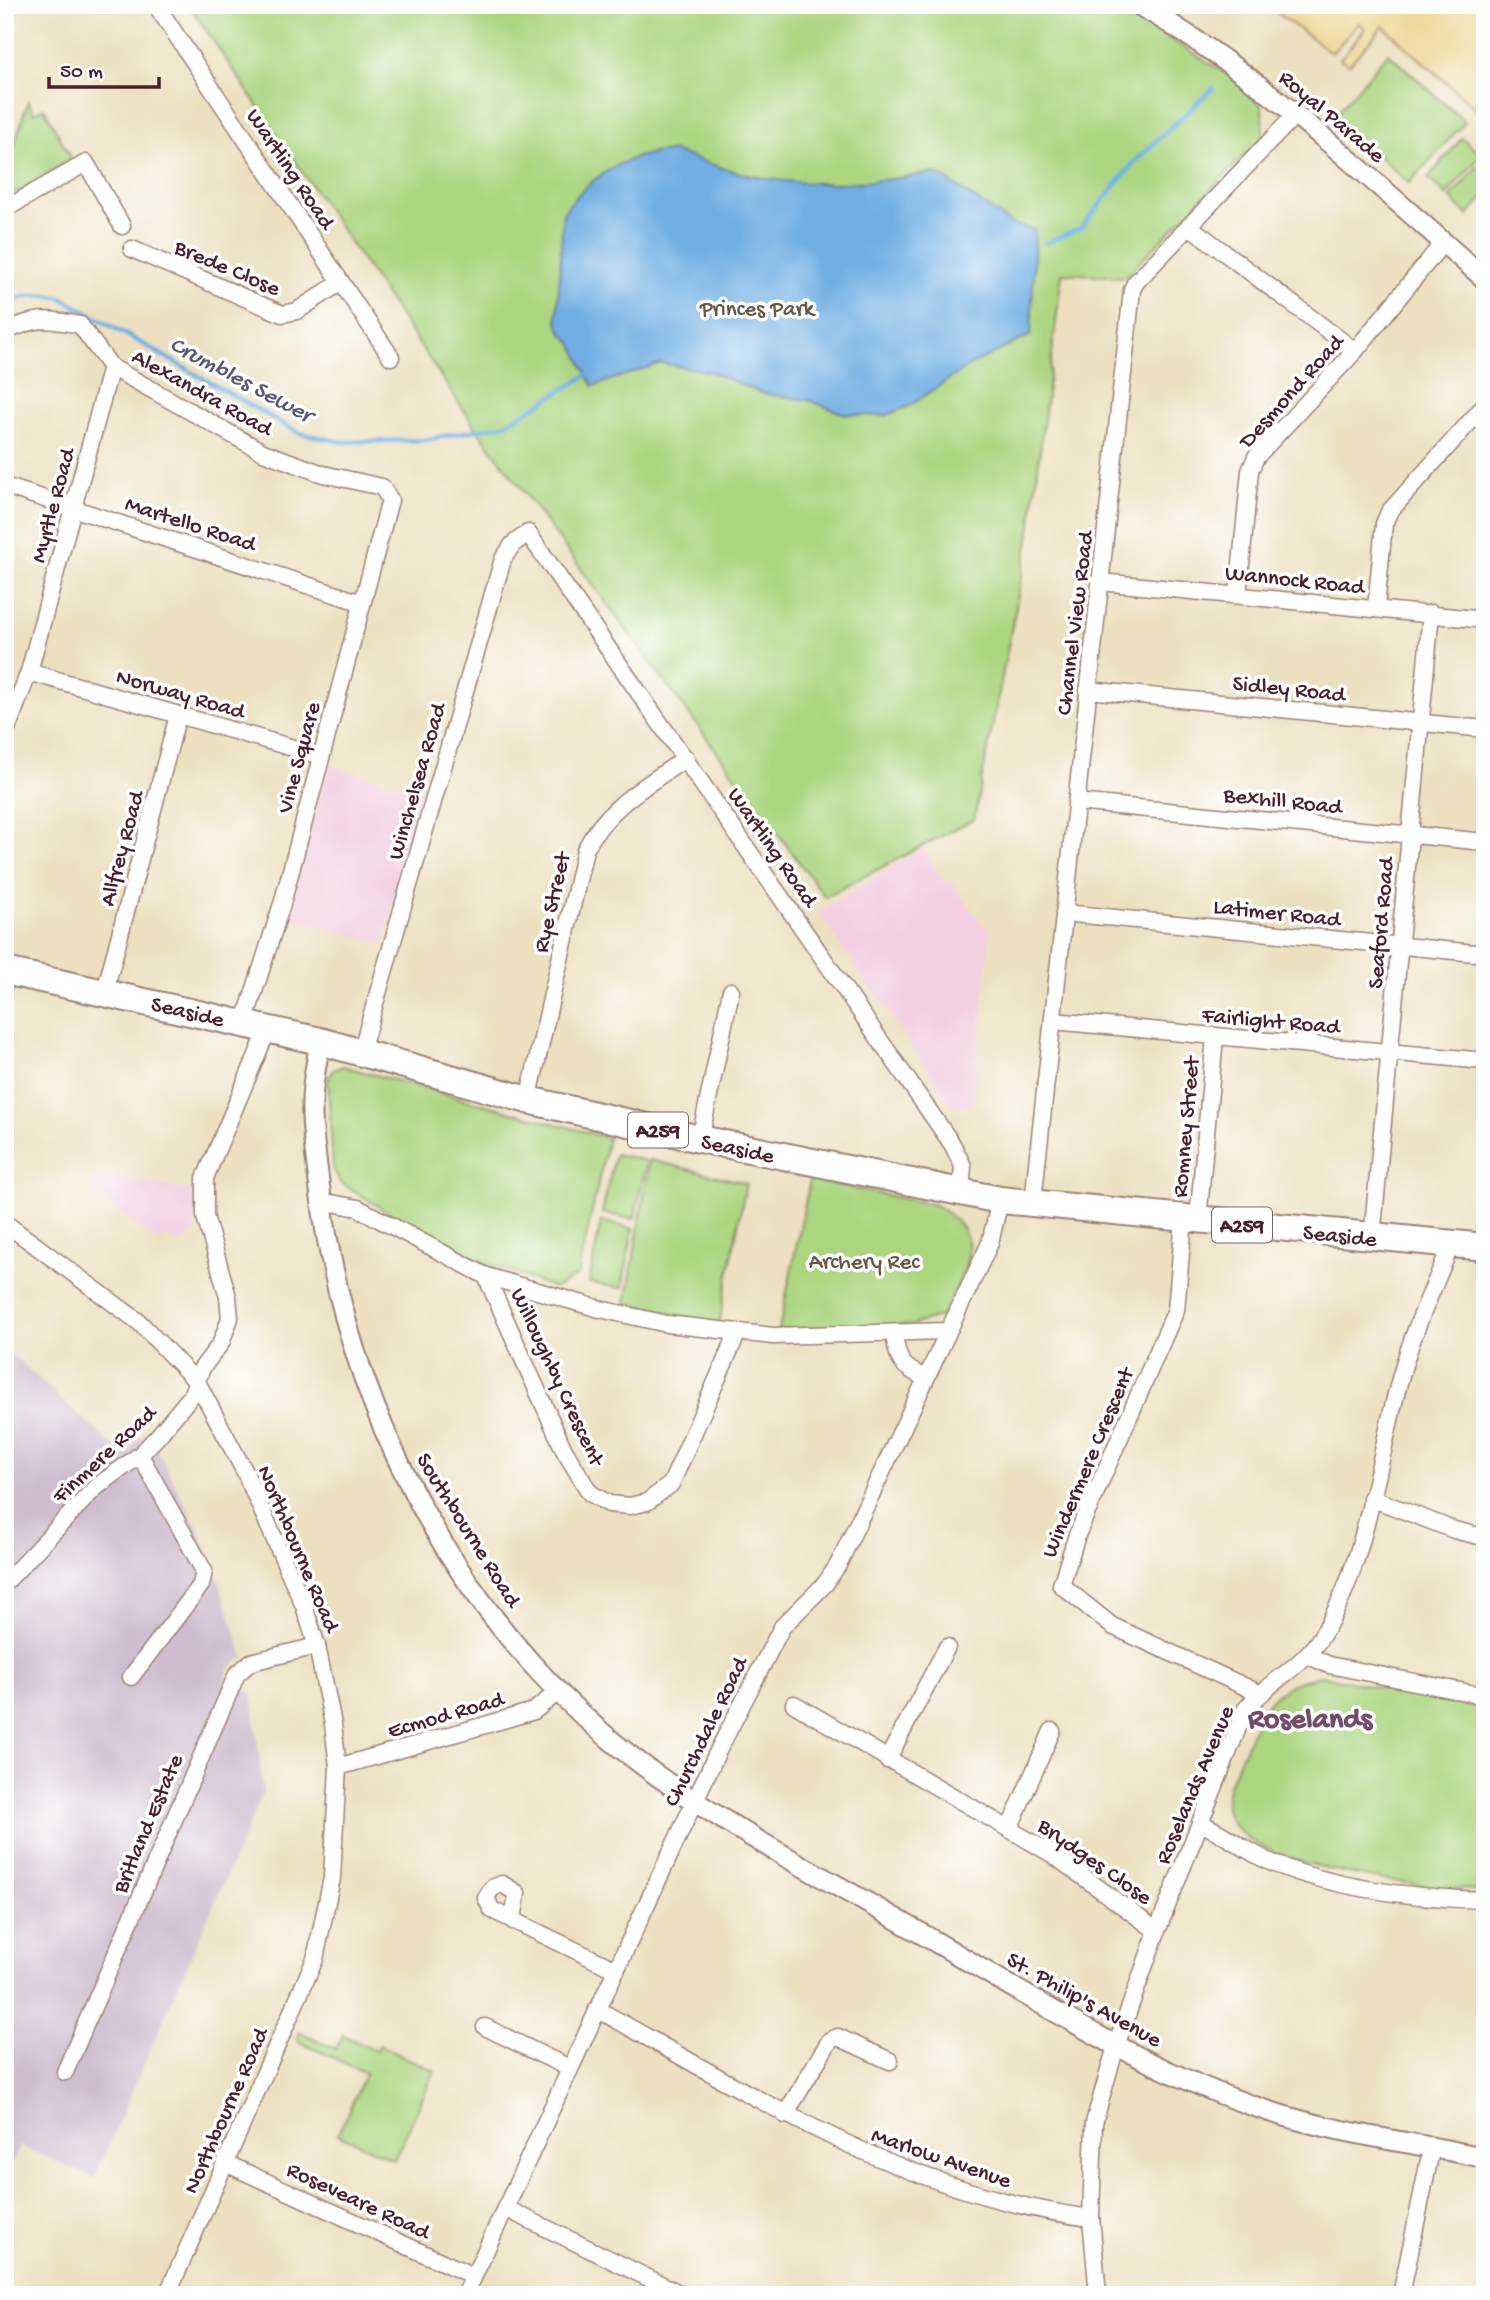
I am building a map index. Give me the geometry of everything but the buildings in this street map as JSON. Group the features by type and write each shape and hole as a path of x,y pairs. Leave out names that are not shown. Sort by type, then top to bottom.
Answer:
{"main road":[{"name":"Seaside","path":"5,971 105,991 320,1041 528,1100 700,1139 1000,1200 1032,1201 1191,1220 1485,1248"}],"street":[{"name":"Wartling Road","path":"156,5 391,357"},
{"name":"Royal Parade","path":"1139,5 1197,38 1296,114 1485,279"},
{"name":"Channel View Road","path":"1032,1201 1132,290 1135,283 1296,114"},
{"path":"5,209 86,163 122,226"},
{"path":"1189,226 1355,351"},
{"name":"Desmond Road","path":"1238,595 1250,471 1256,457 1355,351 1443,243"},
{"name":"Brede Close","path":"132,249 282,314 297,311 341,282"},
{"name":"Alexandra Road","path":"5,332 31,320 55,320 80,325 111,367 264,452 323,474 382,487 390,500"},
{"name":"Myrtle Road","path":"5,734 29,672 111,367"},
{"path":"1376,608 1384,524 1389,512 1485,405"},
{"name":"Martello Road","path":"5,486 362,603"},
{"name":"Vine Square","path":"256,1026 282,904 390,500"},
{"name":"Wartling Road","path":"528,533 952,1144 963,1166 961,1192"},
{"name":"Winchelsea Road","path":"361,1052 503,559 513,544 528,533"},
{"name":"Wannock Road","path":"1101,582 1485,620"},
{"name":"Seaford Road","path":"1372,1238 1431,613"},
{"name":"Norway Road","path":"29,672 321,755"},
{"name":"Sidley Road","path":"1088,690 1485,729"},
{"name":"Allfrey Road","path":"105,991 177,715"},
{"name":"Rye Street","path":"528,1100 585,850 595,828 610,812 686,758"},
{"name":"Bexhill Road","path":"1076,802 1485,842"},
{"name":"Latimer Road","path":"1064,912 1485,954"},
{"path":"700,1139 731,991"},
{"name":"Fairlight Road","path":"1053,1021 1485,1061"},
{"name":"Finmere Road","path":"5,1583 94,1488 140,1455 191,1396 202,1368 221,1343 230,1318 228,1297 205,1216 205,1178 256,1026"},
{"name":"Romney Street","path":"1191,1220 1215,1037"},
{"name":"Southbourne Road","path":"320,1041 312,1103 321,1201 330,1255 350,1338 373,1406 407,1482 449,1550 500,1624 559,1691 609,1738 693,1802"},
{"name":"Churchdale Road","path":"464,2295 693,1802 782,1627 825,1584 838,1565 924,1377 990,1243 1000,1200"},
{"name":"Willoughby Crescent","path":"321,1201 358,1209 486,1276 600,1309 667,1324 737,1334 947,1331"},
{"name":"Windermere Crescent","path":"1191,1220 1176,1310 1077,1535 1061,1586 1112,1626 1259,1693"},
{"name":"Northbourne Road","path":"5,1223 139,1322 197,1382 280,1547 317,1646 327,1688 338,1767 332,1878 315,1959 167,2295"},
{"name":"Roselands Avenue","path":"1098,2295 1091,2218 1094,2123 1116,2046 1157,1931 1245,1710 1259,1693 1307,1655 1333,1614 1355,1557 1400,1376 1451,1245"},
{"name":"Willoughby Crescent","path":"486,1276 564,1450 590,1493 609,1504 630,1507 647,1502 671,1484 737,1334"},
{"path":"894,1333 897,1360 905,1369 924,1377"},
{"path":"131,1676 201,1586 204,1571 140,1455"},
{"path":"1371,1498 1454,1530 1479,1536"},
{"name":"Britland Estate","path":"65,2072 237,1674 251,1662 317,1646"},
{"path":"887,1760 947,1647"},
{"path":"1307,1655 1329,1665 1485,1696"},
{"name":"Ecmod Road","path":"338,1767 534,1712 559,1691"},
{"name":"Brydges Close","path":"794,1704 1052,1854 1157,1931"},
{"name":"Brydges Close","path":"1009,1829 1052,1731"},
{"name":"St. Philip's Avenue","path":"693,1802 1116,2046 1200,2085 1266,2111 1311,2123 1485,2158"},
{"path":"1200,1823 1276,1864 1345,1884 1432,1899 1485,1899"},
{"path":"513,1921 616,1970"},
{"name":"Marlow Avenue","path":"597,2009 785,2115 859,2151 972,2194 1091,2218"},
{"path":"485,2027 569,2068"},
{"path":"785,2115 830,2040 838,2037 890,2061"},
{"path":"1401,2295 1432,2146"},
{"name":"Roseveare Road","path":"225,2163 473,2276"},
{"path":"505,2208 683,2295"}],"shaded area":[{"path":"328,765 425,792 383,944 286,917"},
{"path":"923,848 944,883 950,880 983,926 991,927 972,1106 952,1105 818,912"},
{"path":"94,1173 193,1191 197,1232 175,1246 166,1235 157,1242 154,1236 151,1238 90,1188"},
{"path":"5,1348 122,1454 145,1434 158,1451 196,1525 219,1582 244,1658 230,1667 224,1681 252,1692 263,1792 94,2178 20,2146 5,2181"}],"green space":[{"name":"Princes Park","path":"189,5 1117,5 1233,78 1262,107 1263,136 1125,277 1062,273 1029,540 974,819 825,897 474,425"},
{"path":"1388,53 1465,122 1409,183 1334,116"},
{"path":"28,101 34,113 44,108 71,158 19,193 5,188 5,176"},
{"path":"1462,138 1481,155 1446,195 1428,178"},
{"path":"1484,159 1485,196 1468,215 1450,198"},
{"path":"342,1066 608,1138 578,1275 555,1288 484,1262 402,1221 340,1182 333,1168 328,1080 333,1070"},
{"path":"615,1154 647,1161 634,1219 602,1213"},
{"path":"650,1160 746,1183 719,1324 626,1303"},
{"name":"Archery Rec","path":"810,1180 935,1205 953,1217 963,1229 968,1242 968,1255 958,1284 942,1316 912,1325 779,1330"},
{"path":"601,1221 633,1229 622,1288 589,1283"},
{"path":"1322,1676 1485,1709 1485,1891 1425,1886 1342,1872 1302,1862 1266,1848 1240,1832 1227,1812 1227,1795 1232,1777 1260,1715 1266,1705 1283,1689"},
{"path":"300,2032 336,2049 343,2035 376,2051 379,2045 435,2071 394,2160 338,2134 366,2073 297,2041"}],"sand":[{"path":"1266,5 1485,5 1485,117 1383,26 1349,65 1340,59 1365,29 1359,23 1332,53"}],"water":[{"path":"671,151 739,173 795,182 841,183 933,173 940,175 1012,224 1035,230 1031,335 972,364 909,406 885,416 845,414 808,400 761,393 711,372 661,363 593,386 572,343 562,333 557,321 563,213 585,188 610,169 639,157"}],"waterway":[{"path":"1045,243 1081,228 1136,160 1213,88"},
{"name":"Crumbles Sewer","path":"5,305 33,296 62,298 299,433 343,442 425,440 506,424 589,374"}],"district":[{"name":"Roselands","path":"1310,1717"}]}
